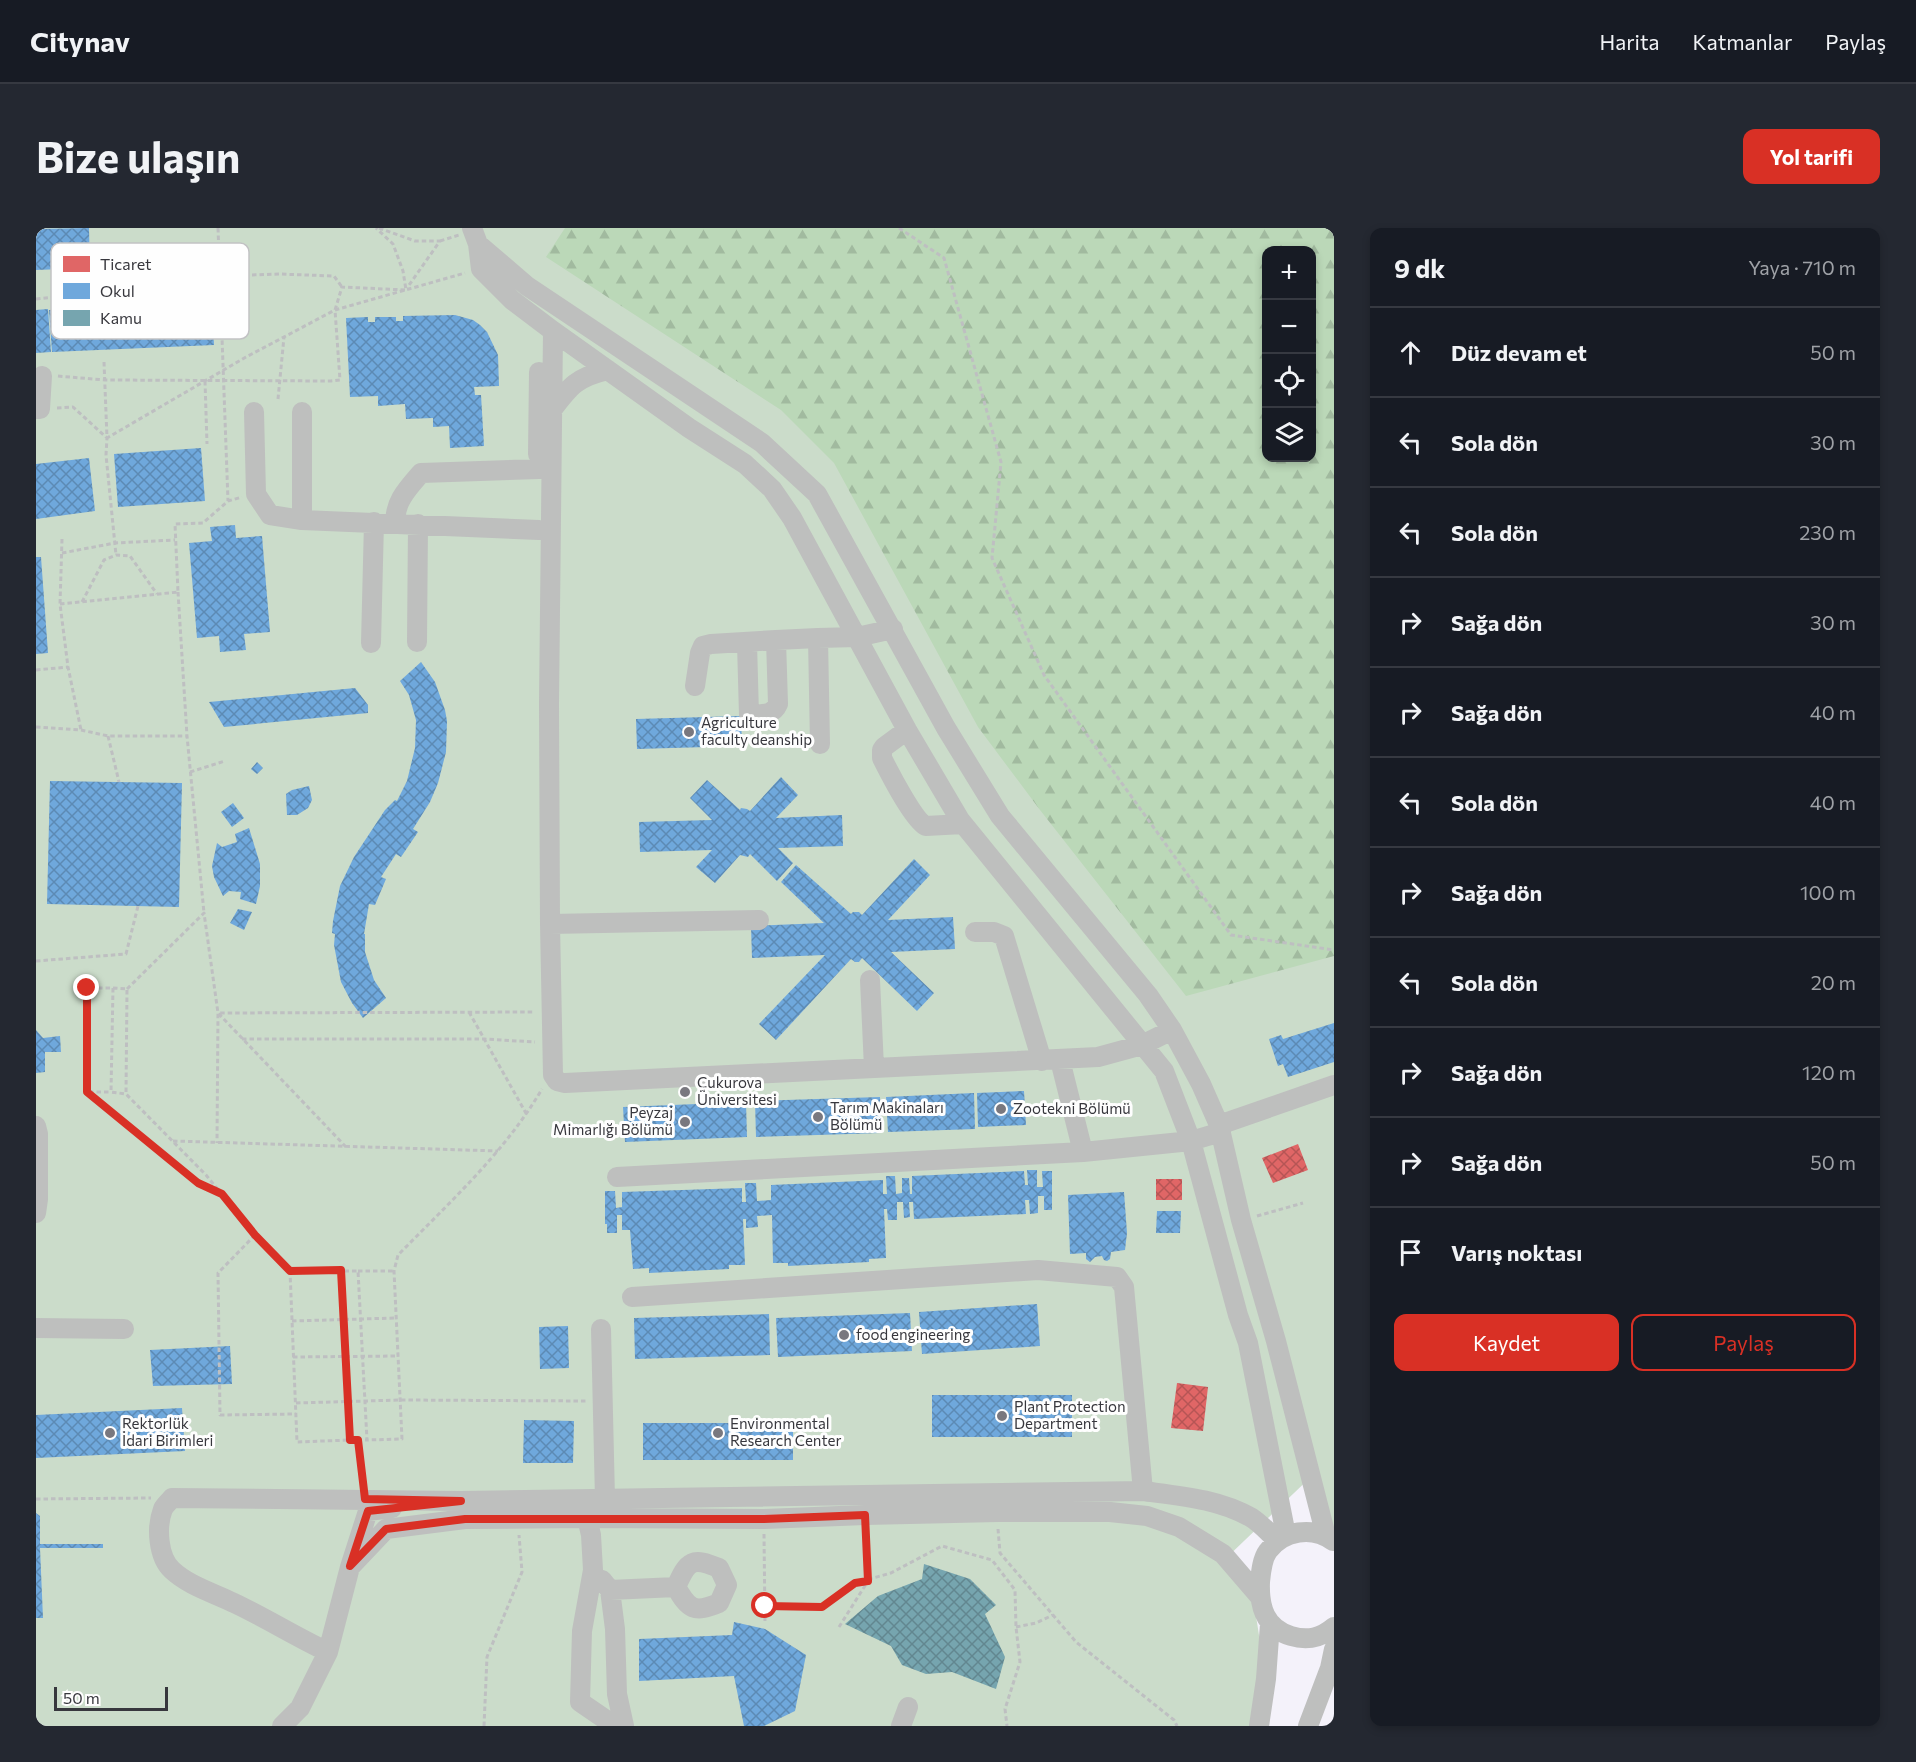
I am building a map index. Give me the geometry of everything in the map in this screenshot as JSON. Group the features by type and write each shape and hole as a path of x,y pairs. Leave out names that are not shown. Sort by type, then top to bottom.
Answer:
{"street":[{"path":"475,236 481,268 512,300 689,428 745,464 772,489 792,518 907,730 963,824 1164,1071 1191,1142 1238,1315 1248,1343 1282,1538"},
{"path":"475,236 527,285 762,443 818,494 946,728 1000,816 1148,995 1173,1030 1201,1084 1220,1129 1241,1220 1276,1341 1304,1454 1330,1539"},
{"path":"547,327 552,410 549,704 550,924 553,1075 557,1081 565,1083 1098,1057 1142,1045 1173,1030"},
{"path":"543,1012 538,419 547,327"},
{"path":"552,410 570,386 584,377 608,370"},
{"path":"38,409 45,376"},
{"path":"254,412 256,494 270,515 302,520 539,530"},
{"path":"302,412 302,520"},
{"path":"396,523 395,517 400,498 421,473 539,469"},
{"path":"371,643 374,522"},
{"path":"417,642 418,524"},
{"path":"695,686 703,646 857,637 893,628"},
{"path":"818,638 820,744"},
{"path":"747,643 749,715 771,713 778,704 776,640"},
{"path":"907,730 884,747 882,758 913,813 921,824 926,826 963,824"},
{"path":"550,924 759,920"},
{"path":"975,932 994,932 1004,936 1083,1152"},
{"path":"870,980 874,1068"},
{"path":"617,1177 1083,1152 1191,1142 1334,1085"},
{"path":"36,1126 38,1199 36,1213"},
{"path":"632,1297 1038,1270 1117,1277 1124,1287 1143,1491"},
{"path":"36,1328 124,1329"},
{"path":"601,1329 605,1499"},
{"path":"328,1652 193,1584 172,1570 163,1558 159,1538 164,1508 172,1498 461,1501 1143,1491 1192,1497 1229,1506 1255,1519 1282,1538"},
{"path":"282,1726 300,1708 328,1652 350,1566 368,1511 461,1501"},
{"path":"350,1566 386,1529 465,1519 764,1519 998,1512 1110,1512 1146,1516 1179,1527 1223,1554 1260,1597"},
{"path":"587,1518 591,1535 593,1570 582,1631 580,1702 615,1726"},
{"path":"1330,1539 1313,1532 1300,1532 1282,1538 1266,1553 1261,1573 1260,1597 1263,1612 1270,1624 1283,1633 1300,1638 1322,1636 1334,1627"},
{"path":"593,1570 610,1590 615,1629 617,1694 624,1726"},
{"path":"610,1590 676,1587"},
{"path":"1258,1726 1266,1679 1270,1624"},
{"path":"1308,1726 1330,1668 1334,1649"}],"path":[{"path":"218,228 219,243"},
{"path":"378,228 415,241 440,242 406,290"},
{"path":"378,228 393,244 403,271 406,290"},
{"path":"899,228 944,258 1001,462 992,558 1044,675 1231,935 1334,950"},
{"path":"107,438 224,370 335,310 481,268"},
{"path":"249,275 334,276 342,287"},
{"path":"342,287 406,290"},
{"path":"45,376 105,380 340,380 335,310 342,287"},
{"path":"36,299 51,297"},
{"path":"278,399 284,337"},
{"path":"223,339 228,501"},
{"path":"104,362 106,455 116,555"},
{"path":"205,381 207,444"},
{"path":"38,409 73,407 107,438"},
{"path":"217,1143 218,1013 204,913 190,772 175,524 203,523 228,501 256,494"},
{"path":"62,539 60,604 68,667 81,730"},
{"path":"62,553 115,543 176,540"},
{"path":"82,602 104,560 116,555 130,556 157,594"},
{"path":"60,604 178,592"},
{"path":"36,670 68,667"},
{"path":"36,728 81,730 108,736 187,736"},
{"path":"108,736 119,782"},
{"path":"190,772 225,761"},
{"path":"36,961 126,954 138,906"},
{"path":"87,1092 87,988 127,988 204,913"},
{"path":"111,1092 113,988"},
{"path":"126,1094 127,988"},
{"path":"469,1012 527,1115"},
{"path":"218,1013 543,1012"},
{"path":"218,1013 346,1146"},
{"path":"242,1039 484,1039 543,1042"},
{"path":"87,1092 126,1094 222,1194 255,1235 290,1271 297,1442 402,1439 394,1270 398,1255 498,1151 527,1115 544,1086"},
{"path":"87,1092 198,1183 222,1194"},
{"path":"173,1142 498,1151"},
{"path":"1241,1220 1303,1203"},
{"path":"255,1235 219,1273 220,1415 296,1414"},
{"path":"341,1270 350,1440"},
{"path":"358,1270 367,1440"},
{"path":"290,1271 394,1270"},
{"path":"292,1321 396,1318"},
{"path":"293,1357 398,1356"},
{"path":"296,1403 400,1400 602,1401"},
{"path":"358,1440 365,1499"},
{"path":"36,1499 172,1498"},
{"path":"998,1512 1000,1553 1076,1642 1174,1720 1177,1726"},
{"path":"839,1626 868,1581 865,1515"},
{"path":"484,1726 487,1657 522,1572 518,1518"},
{"path":"765,1606 822,1607 855,1583 891,1573 942,1546 992,1560 1015,1590 1020,1662 1005,1709 1007,1726"},
{"path":"764,1555 765,1622"},
{"path":"1016,1627 1036,1623 1053,1615"}],"green space":[{"name":"Çukurova Üniversitesi","path":"36,228 1334,228 1334,1531 1317,1471 1220,1564 1254,1603 1263,1661 1255,1726 36,1726"},
{"path":"565,228 1334,228 1334,956 1186,996 978,727 834,463 781,410 546,257"}],"building: Ticaret":[{"path":"1298,1144 1308,1170 1273,1183 1262,1158"},
{"path":"1156,1179 1182,1179 1182,1200 1156,1200"},
{"path":"1177,1383 1208,1387 1203,1431 1171,1428"}],"building: Okul":[{"path":"89,228 89,243 51,243 51,269 36,270 36,229"},
{"path":"48,309 51,352 36,353 36,310"},
{"path":"49,310 51,310 51,338"},
{"path":"455,315 473,320 480,325 487,332 498,355 499,386 474,387 475,395 481,395 484,446 450,448 449,426 433,427 433,418 406,419 405,404 378,406 378,396 350,397 346,318 368,317 368,322 375,322 375,317 396,317 396,321 403,321 403,316"},
{"path":"51,339 214,339 214,345 52,352"},
{"path":"201,448 205,501 118,507 114,454"},
{"path":"89,458 95,511 36,519 36,464"},
{"path":"235,525 236,538 262,536 270,632 244,634 246,650 220,652 219,636 197,638 189,543 212,541 210,527"},
{"path":"36,557 41,557 48,653 36,654"},
{"path":"421,662 435,682 445,710 446,752 438,783 430,802 413,829 418,832 401,857 396,854 381,877 386,879 375,905 369,904 364,934 365,952 374,980 386,998 363,1018 341,982 334,945 335,934 332,933 333,921 340,886 354,857 385,810 395,800 397,801 407,781 415,748 416,720 409,695 400,681"},
{"path":"355,688 368,705 368,713 224,727 209,702"},
{"name":"Agriculture faculty deanship","path":"741,716 742,746 637,749 636,719"},
{"path":"257,762 263,768 257,774 251,769"},
{"path":"781,777 798,795 776,818 842,815 843,846 778,848 793,863 777,881 750,854 748,857 740,855 715,883 696,867 712,850 640,852 639,822 712,820 690,798 707,780 740,810 741,808 750,811"},
{"path":"50,781 182,783 179,907 47,904"},
{"path":"309,786 312,800 308,808 297,815 287,815 286,794 292,790"},
{"path":"233,803 244,818 232,827 221,812"},
{"path":"249,828 260,864 260,886 256,904 240,899 241,892 229,891 223,896 214,877 212,866 217,843 222,847 237,842 235,834"},
{"path":"914,859 930,875 888,920 953,917 955,949 891,952 934,993 917,1011 862,958 859,962 851,959 776,1040 759,1024 825,955 752,958 751,926 824,923 781,882 796,865 851,914 859,912 862,915"},
{"path":"238,909 252,912 244,930 230,923"},
{"path":"1334,1023 1334,1062 1288,1077 1283,1064 1278,1066 1269,1039 1281,1035 1283,1039"},
{"path":"36,1030 43,1038 60,1036 61,1052 45,1052 45,1072 36,1073"},
{"name":"Zootekni Bölümü","path":"1024,1091 1026,1125 978,1127 977,1093"},
{"path":"974,1093 975,1129 888,1132 886,1097"},
{"name":"Tarım Makinaları Bölümü","path":"880,1097 881,1133 756,1137 755,1101"},
{"name":"Peyzaj Mimarlığı Bölümü","path":"746,1102 747,1137 625,1142 623,1107"},
{"path":"1027,1170 1037,1170 1037,1187 1043,1187 1042,1171 1052,1171 1052,1210 1044,1210 1044,1196 1038,1196 1038,1213 1030,1214 1029,1200 1025,1200 1026,1214 914,1219 913,1202 909,1202 910,1217 904,1218 903,1202 897,1202 897,1220 888,1220 887,1209 884,1209 886,1258 869,1259 869,1262 788,1266 788,1263 773,1263 772,1215 757,1216 758,1227 746,1228 746,1219 743,1219 745,1265 729,1265 729,1269 649,1273 649,1268 633,1269 630,1230 622,1230 622,1215 617,1215 617,1233 607,1233 607,1224 605,1224 605,1191 615,1191 616,1208 622,1207 622,1192 742,1188 742,1202 746,1202 745,1183 756,1183 757,1201 771,1200 771,1185 883,1180 883,1194 887,1194 886,1176 895,1176 896,1194 902,1193 902,1178 909,1178 910,1194 912,1194 912,1176 1024,1171 1025,1185 1028,1185"},
{"path":"1124,1192 1127,1233 1125,1250 1111,1252 1110,1259 1107,1261 1102,1256 1095,1257 1090,1262 1086,1259 1086,1253 1070,1254 1068,1195"},
{"path":"1157,1211 1181,1211 1180,1233 1156,1233"},
{"path":"1037,1304 1040,1346 922,1354 919,1312"},
{"name":"food engineering","path":"910,1313 912,1351 778,1357 776,1318"},
{"path":"769,1314 770,1355 635,1359 634,1318"},
{"path":"568,1326 569,1368 540,1369 539,1327"},
{"path":"230,1346 232,1384 153,1386 150,1350"},
{"name":"Plant Protection Department","path":"932,1395 1072,1395 1072,1437 932,1437"},
{"name":"Rektorlük İdari Birimleri","path":"182,1408 185,1451 36,1458 36,1415"},
{"path":"524,1420 574,1421 573,1463 523,1463"},
{"name":"Environmental Research Center","path":"643,1423 793,1423 793,1460 643,1460"},
{"path":"36,1513 40,1516 40,1544 103,1544 103,1548 40,1548 43,1618 36,1618"},
{"path":"734,1622 765,1629 806,1655 795,1711 764,1726 744,1726 734,1676 639,1681 639,1639 732,1635"}],"building: Kamu":[{"path":"924,1564 970,1579 996,1605 985,1614 1005,1657 996,1689 952,1672 926,1674 902,1665 891,1646 845,1624 878,1596 922,1579"}],"place":[{"name":"Agriculture faculty deanship","path":"689,732"},
{"name":"Çukurova Üniversitesi","path":"685,1092"},
{"name":"Zootekni Bölümü","path":"1001,1109"},
{"name":"Tarım Makinaları Bölümü","path":"818,1117"},
{"name":"Peyzaj Mimarlığı Bölümü","path":"685,1122"},
{"name":"food engineering","path":"844,1335"},
{"name":"Plant Protection Department","path":"1002,1416"},
{"name":"Rektorlük İdari Birimleri","path":"110,1433"},
{"name":"Environmental Research Center","path":"718,1433"}],"route":[{"path":"87,988 87,1092 198,1183 222,1194 255,1235 290,1271 341,1270 350,1440 358,1440 365,1499 461,1501 368,1511 350,1566 386,1529 465,1519 764,1519 865,1515 868,1581 855,1583 822,1607 765,1606"}]}
